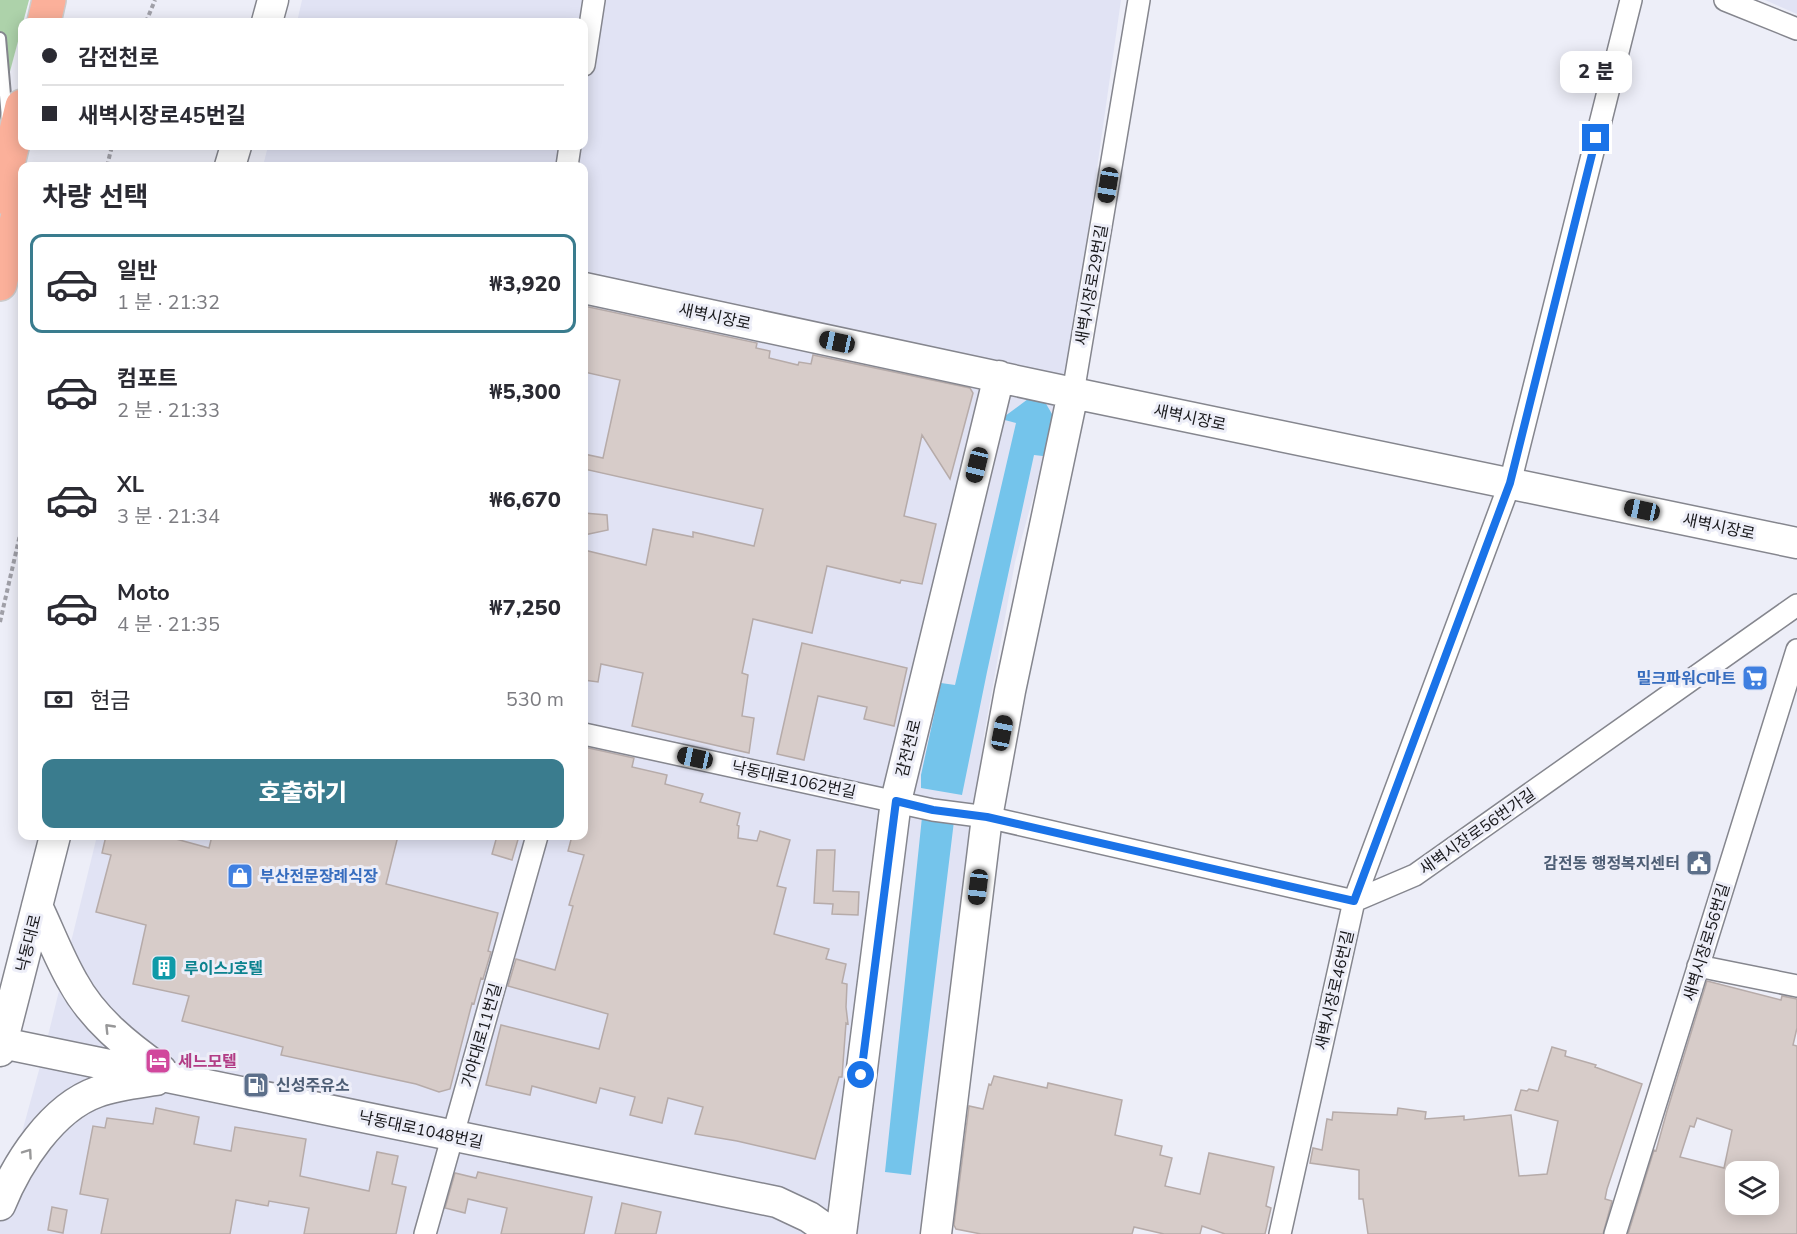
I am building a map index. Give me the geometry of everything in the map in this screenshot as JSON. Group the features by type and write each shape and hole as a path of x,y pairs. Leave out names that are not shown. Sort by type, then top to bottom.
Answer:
{"highway":[{"path":"45,18 49,0"},
{"path":"68,18 72,0"},
{"path":"0,196 18,168"},
{"path":"0,285 18,215"}],"street":[{"path":"268,18 273,0"},
{"path":"588,38 594,0"},
{"name":"새벽시장로29번길","path":"1073,393 1139,0"},
{"name":"새벽시장로46번길","path":"1280,1234 1354,901 1510,483 1631,0"},
{"path":"1725,0 1797,29"},
{"name":"새벽시장로","path":"588,289 1073,393 1797,543"},
{"name":"감전천로","path":"841,1234 896,801 999,376"},
{"path":"936,1234 987,817 1010,691 1073,393"},
{"name":"새벽시장로56번가길","path":"1354,901 1415,875 1797,605"},
{"name":"새벽시장로56번길","path":"1615,1234 1797,650"},
{"name":"낙동대로1062번길","path":"588,735 933,810 987,817"},
{"path":"987,817 1354,901"},
{"name":"낙동대로","path":"1,1047 54,840"},
{"name":"가야대로11번길","path":"425,1234 536,840"},
{"path":"37,906 73,983 87,1004 127,1047 171,1077"},
{"path":"1698,966 1797,987"},
{"name":"낙동대로1048번길","path":"1,1047 171,1077 777,1202 809,1217 833,1234"},
{"path":"0,1205 15,1172 32,1147 61,1114 78,1101 97,1092 171,1077"}],"lane":[{"path":"0,38 18,120"}],"path":[{"path":"148,18 155,0"},
{"path":"0,622 18,543"}],"shaded area":[{"path":"302,0 1121,0 1068,372 1015,562 984,735 967,905 940,1121 923,1210 930,1234 0,1234 0,1213 45,1048 96,840 588,840 588,162 264,162 267,150 588,150 588,18 298,18"},
{"path":"1765,0 1797,0 1797,14"}],"green space":[{"path":"0,0 29,0 24,18 18,18 18,41 0,109"}],"water":[{"path":"1028,399 1045,402 1059,426 1051,457 1034,455 962,795 921,788 921,775 941,683 955,685 1016,423 1001,419"},
{"path":"922,817 954,821 911,1175 885,1172"}],"building":[{"path":"588,307 757,343 756,348 770,351 769,358 798,365 799,362 811,364 813,355 970,388 973,393 950,479 922,435 904,516 936,524 922,584 901,580 900,583 827,566 812,633 753,619 742,673 748,675 742,716 754,718 749,753 632,726 643,673 601,664 598,682 588,681 588,551 646,565 653,529 693,537 693,532 754,546 763,509 588,470 588,455 603,458 620,380 588,373"},
{"path":"588,513 607,515 608,530 588,534"},
{"path":"802,643 907,668 894,726 864,719 867,707 818,696 804,760 777,754"},
{"path":"588,748 634,758 632,767 667,775 665,784 703,794 700,802 740,813 737,825 739,826 738,838 757,841 760,831 790,840 777,886 786,888 774,934 829,949 826,959 846,964 842,983 847,984 848,1024 846,1023 842,1077 839,1077 815,1159 695,1134 703,1107 668,1098 662,1123 630,1115 635,1097 600,1088 596,1103 532,1086 530,1095 486,1085 501,1025 599,1049 608,1014 508,986 516,959 555,970 573,906 569,905 584,855 568,851 571,840 588,840"},
{"path":"105,840 180,840 209,848 211,840 397,840 386,884 498,913 488,951 491,952 474,1004 472,1003 450,1089 439,1092 416,1084 281,1055 283,1047 182,1021 189,996 133,984 146,925 96,912 111,855 102,853"},
{"path":"496,840 518,840 512,860 492,854"},
{"path":"817,850 835,850 833,891 859,892 858,915 832,914 833,904 814,903"},
{"path":"1707,981 1781,1000 1782,996 1797,999 1797,1028 1793,1045 1797,1046 1797,1234 1628,1234 1654,1150 1656,1151"},
{"path":"1552,1047 1566,1051 1565,1056 1596,1065 1595,1067 1642,1084 1607,1189 1605,1199 1612,1201 1603,1234 1368,1234 1363,1199 1359,1199 1359,1170 1310,1163 1313,1148 1322,1150 1327,1119 1332,1120 1333,1112 1397,1115 1398,1108 1426,1112 1425,1119 1464,1116 1464,1120 1511,1115 1519,1176 1547,1174 1558,1121 1515,1110 1521,1090 1538,1091"},
{"path":"994,1076 1047,1088 1048,1083 1122,1100 1115,1135 1162,1146 1160,1155 1172,1158 1165,1186 1200,1194 1209,1153 1274,1167 1266,1206 1271,1208 1265,1234 1225,1234 1202,1226 1200,1234 1164,1234 1134,1227 1132,1234 981,1234 956,1229 954,1225 969,1106 983,1109 989,1084 991,1085"},
{"path":"156,1108 199,1117 194,1144 231,1151 235,1127 306,1139 300,1176 369,1191 377,1152 398,1156 392,1184 406,1187 396,1234 304,1234 309,1208 269,1201 268,1206 236,1200 230,1234 101,1234 108,1199 80,1194 93,1126 105,1128 107,1118 153,1124"},
{"path":"478,1172 592,1197 584,1234 501,1234 507,1208 468,1199 465,1213 445,1208 455,1173 476,1178"},
{"path":"622,1203 661,1212 656,1234 615,1234"},
{"path":"52,1207 67,1210 63,1233 48,1230"}],"place":[{"name":"밀크파워C마트","path":"1755,678"},
{"name":"감전동 행정복지센터","path":"1699,863"},
{"name":"부산전문장례식장","path":"240,876"},
{"name":"루이스J호텔","path":"164,968"},
{"name":"세느모텔","path":"158,1061"},
{"name":"신성주유소","path":"256,1085"}],"route":[{"path":"861,1075 896,801 933,810 987,817 1354,901 1510,483 1596,138"}]}
